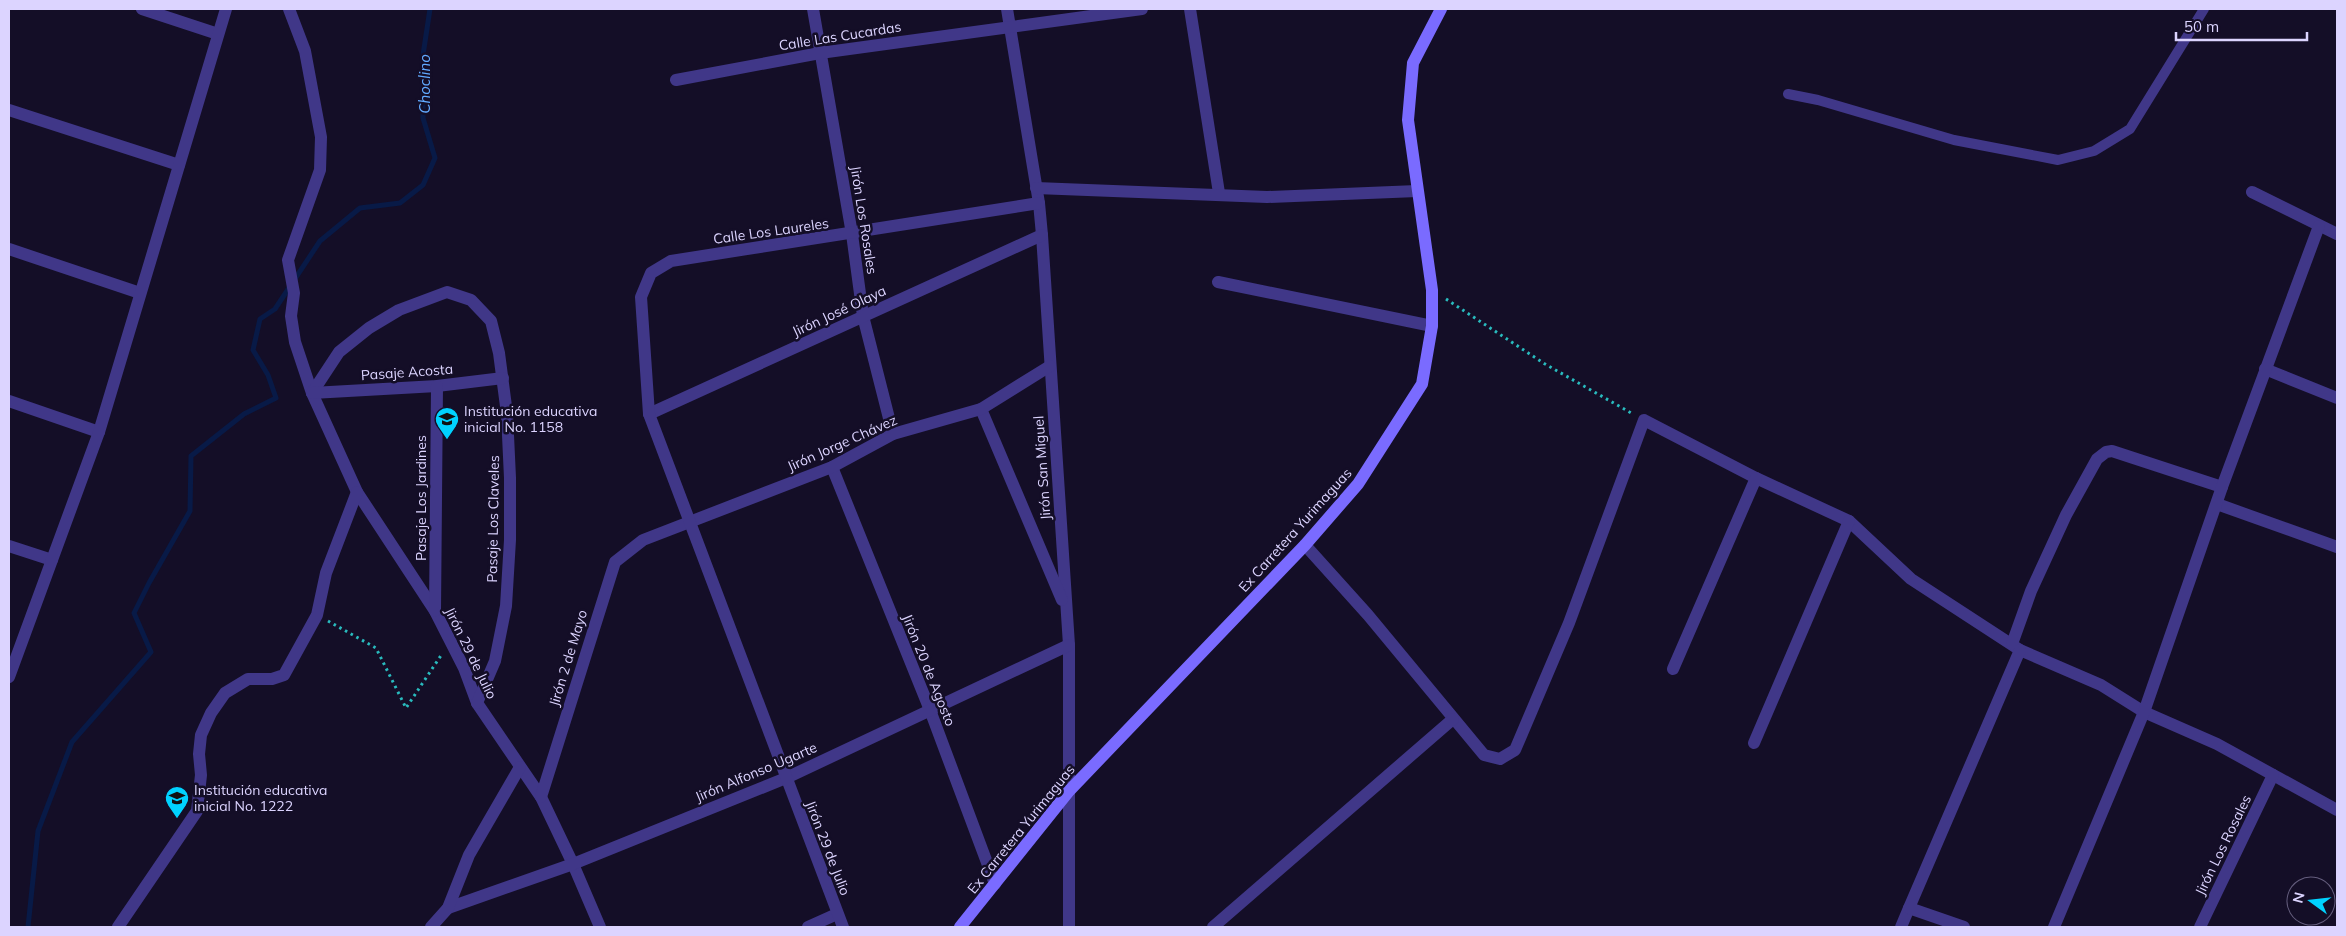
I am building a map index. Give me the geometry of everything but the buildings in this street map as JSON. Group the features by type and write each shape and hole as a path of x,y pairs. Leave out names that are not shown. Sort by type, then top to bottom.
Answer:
{"street":[{"path":"142,9 218,34"},
{"path":"9,677 99,432 226,9"},
{"name":"Jirón 29 de Julio","path":"289,9 306,51 321,137 320,170 288,260 294,293 291,316 296,342 312,393 357,492 435,611 464,668 477,703 541,797 600,927"},
{"name":"Jirón Los Rosales","path":"814,9 852,234 863,316 893,434"},
{"name":"Jirón San Miguel","path":"1007,9 1039,203 1042,235 1069,646 1068,927"},
{"name":"Calle Las Cucardas","path":"676,80 820,53 1142,9"},
{"path":"1190,9 1219,193"},
{"name":"Ex Carretera Yurimaguas","path":"960,927 1069,790 1305,545 1358,484 1422,384 1432,326 1432,290 1408,120 1413,63 1441,9"},
{"path":"9,110 179,165"},
{"path":"1036,188 1219,193 1267,197 1417,191"},
{"path":"2252,192 2337,234"},
{"name":"Calle Los Laureles","path":"649,414 641,297 651,273 671,261 852,234 1039,203"},
{"path":"2054,927 2144,712 2222,487 2318,226"},
{"name":"Jirón José Olaya","path":"649,414 1042,235"},
{"path":"9,249 140,293"},
{"path":"1218,282 1432,326"},
{"name":"Pasaje Los Claveles","path":"312,393 339,352 370,328 399,310 447,292 471,300 491,321 503,378 510,478 510,540 506,606 495,661 477,703"},
{"name":"Jirón Jorge Chávez","path":"643,540 832,467 893,434 980,409 1050,366"},
{"path":"2265,368 2337,398"},
{"name":"Pasaje Acosta","path":"312,393 437,386 503,378"},
{"name":"Pasaje Los Jardines","path":"435,611 437,386"},
{"path":"9,401 99,432"},
{"path":"980,409 1066,610"},
{"name":"Jirón 29 de Julio","path":"649,414 688,522 843,927"},
{"path":"1305,545 1368,615 1484,755 1500,759 1515,750 1568,623 1644,420 1756,478 1849,521 1911,579 2016,647 2101,685 2144,712 2216,744 2337,810"},
{"path":"1901,927 2016,647 2031,591 2066,516 2097,459 2112,450 2222,487"},
{"name":"Jirón 20 de Agosto","path":"832,467 930,710 995,884"},
{"path":"1673,669 1756,478"},
{"path":"118,927 197,811 201,775 199,754 201,735 211,713 225,693 248,679 272,679 284,675 317,615 326,573 357,492"},
{"path":"2217,504 2337,547"},
{"path":"1754,743 1849,521"},
{"name":"Jirón 2 de Mayo","path":"541,797 615,562 643,540"},
{"path":"9,546 52,560"},
{"name":"Jirón Alfonso Ugarte","path":"448,908 573,864 786,778 1069,646"},
{"path":"1213,927 1453,719"},
{"path":"431,927 448,908 469,855 520,767"},
{"name":"Jirón Los Rosales","path":"2200,927 2273,775"},
{"path":"1909,908 1964,927"},
{"path":"808,927 837,914"}],"lane":[{"path":"1788,94 1818,100 1954,140 2058,160 2094,151 2130,129 2204,9"}],"path":[{"path":"1432,290 1545,364 1644,420"},
{"path":"317,615 376,648 406,708 450,641"}],"waterway":[{"name":"Choclino","path":"28,927 38,831 72,742 151,652 134,613 190,511 191,456 244,414 276,398 268,375 253,350 260,319 275,309 320,241 360,208 400,203 423,185 435,158 423,118 423,55 430,9"}],"place":[{"name":"Institución educativa inicial No. 1158","path":"447,440"},
{"name":"Institución educativa inicial No. 1222","path":"177,819"}]}
